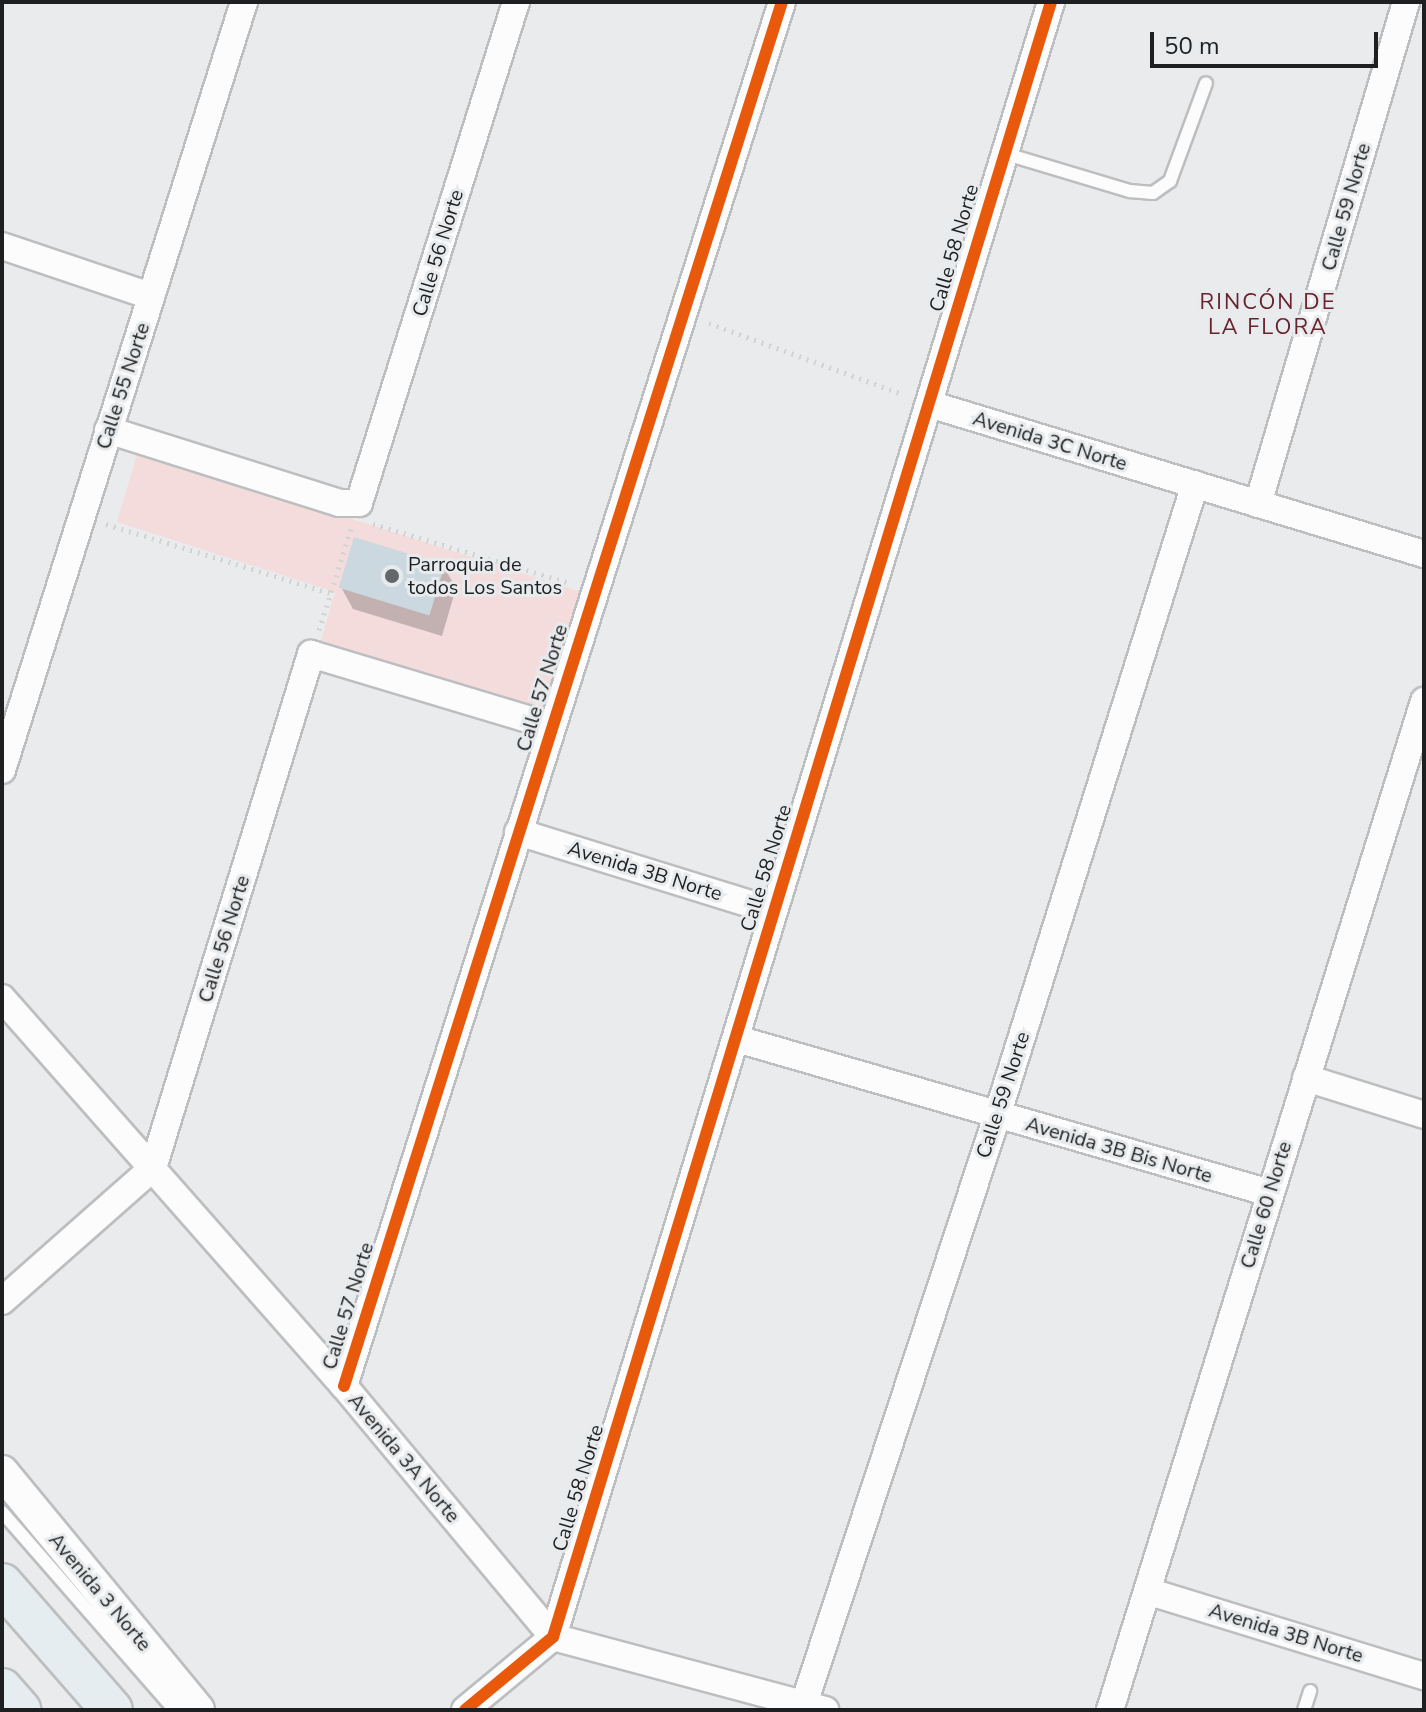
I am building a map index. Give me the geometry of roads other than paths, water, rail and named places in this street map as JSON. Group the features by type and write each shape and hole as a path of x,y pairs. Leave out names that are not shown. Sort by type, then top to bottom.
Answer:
{"main road":[{"path":"2,1584 112,1710"},
{"path":"2,1689 20,1710"}],"street":[{"name":"Calle 55 Norte","path":"2,770 244,2"},
{"name":"Calle 56 Norte","path":"108,430 339,503 361,515 516,2"},
{"name":"Calle 57 Norte","path":"344,1386 681,313 782,2"},
{"name":"Calle 58 Norte","path":"553,1637 1051,2"},
{"name":"Calle 59 Norte","path":"1258,504 1406,2"},
{"path":"2,246 151,296"},
{"name":"Avenida 3C Norte","path":"929,404 1424,554"},
{"name":"Calle 59 Norte","path":"814,1707 1195,484"},
{"name":"Calle 56 Norte","path":"153,1168 311,654 551,726"},
{"name":"Calle 60 Norte","path":"1110,1710 1424,701"},
{"name":"Avenida 3B Norte","path":"518,832 773,911"},
{"name":"Avenida 3A Norte","path":"2,998 344,1386 553,1637"},
{"name":"Avenida 3B Bis Norte","path":"737,1039 1270,1193"},
{"path":"1306,1078 1424,1115"},
{"path":"2,1301 153,1168"},
{"name":"Avenida 3 Norte","path":"2,1472 198,1710"},
{"name":"Avenida 3B Norte","path":"1147,1591 1424,1676"},
{"path":"465,1710 553,1637 814,1707"}],"lane":[{"path":"1003,153 1130,191 1153,193 1170,181 1206,83"},
{"path":"2,1512 175,1710"},
{"path":"1304,1710 1310,1691"}],"place":[{"name":"Parroquia de todos Los Santos","path":"392,576"}],"district":[{"name":"RINCÓN DE LA FLORA","path":"1268,314"}]}
